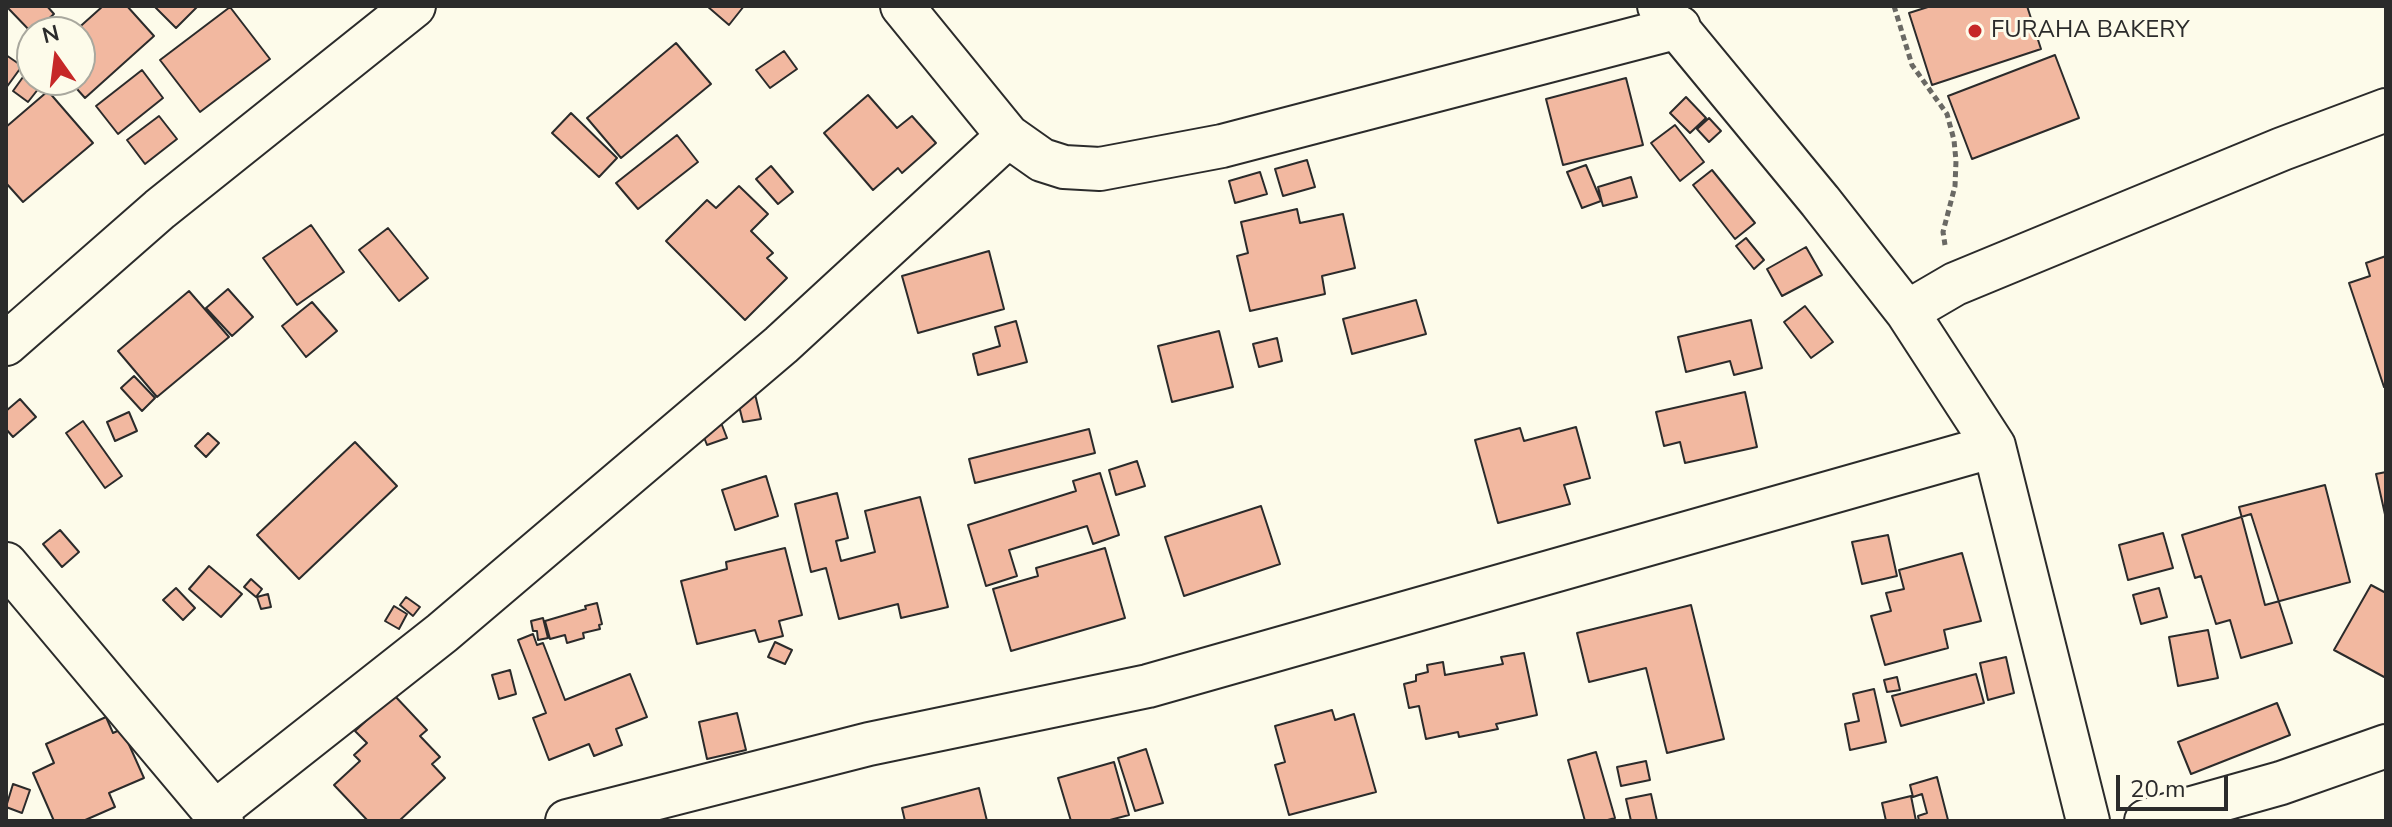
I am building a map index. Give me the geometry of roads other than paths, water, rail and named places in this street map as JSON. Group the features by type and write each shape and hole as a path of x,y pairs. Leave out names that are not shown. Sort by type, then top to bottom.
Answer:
{"street":[{"path":"6,344 140,226 414,6"},
{"path":"902,6 1008,136 1042,160 1064,167 1100,169 1222,146 1669,17 1907,312 1994,446 2088,821"},
{"path":"1907,312 1955,284 2282,149 2386,110"},
{"path":"6,564 218,817 442,633 781,345 1008,136"},
{"path":"567,821 869,744 1148,686 1994,446"},
{"path":"2146,821 2281,783 2386,746"}],"place":[{"name":"FURAHA BAKERY","path":"1975,31"}]}
